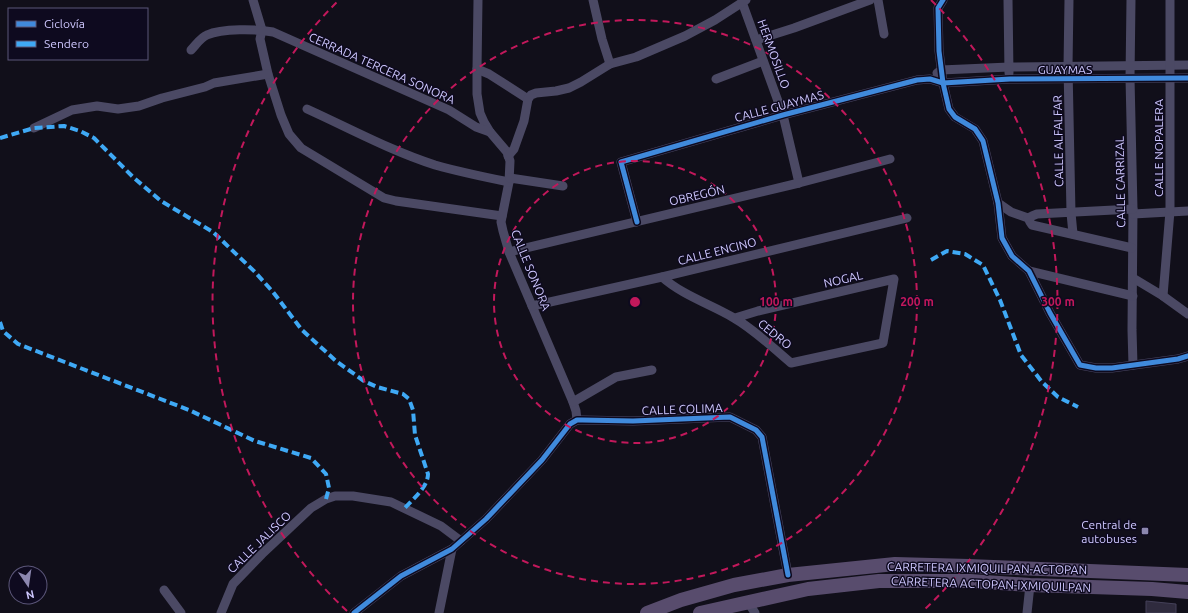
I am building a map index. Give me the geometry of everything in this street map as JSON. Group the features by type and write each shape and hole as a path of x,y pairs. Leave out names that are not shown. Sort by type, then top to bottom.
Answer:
{"main road":[{"name":"CARRETERA IXMIQUILPAN-ACTOPAN","path":"647,613 681,600 734,585 788,575 895,564 1188,575"},
{"name":"CARRETERA ACTOPAN-IXMIQUILPAN","path":"700,613 752,608 808,590 879,581 970,581 1188,592"}],"street":[{"path":"253,0 262,30 260,39 268,74 281,115 289,134 301,148 384,198 502,216"},
{"name":"CALLE SONORA","path":"478,0 476,35 477,94 480,113 490,132 507,152 510,161 510,180 502,216 502,231 509,252 573,402 577,420"},
{"path":"593,0 602,39 610,64"},
{"path":"756,40 794,28 870,0"},
{"path":"878,0 884,34"},
{"path":"943,0 938,8 939,51 943,83 949,109 955,117 975,129 984,141 998,203 1002,238 1012,256 1029,271 1050,313 1080,365 1096,368 1112,368 1178,359 1188,356"},
{"path":"1008,0 1010,79"},
{"name":"CALLE ALFALFAR","path":"1069,0 1068,80 1071,213 1073,234"},
{"name":"CALLE CARRIZAL","path":"1131,0 1130,78 1133,212 1133,365"},
{"name":"CALLE NOPALERA","path":"1163,296 1170,212 1170,0"},
{"path":"508,156 514,149 524,121 529,97 536,93 569,88 610,64 636,58 685,36 715,20 744,1"},
{"name":"HERMOSILLO","path":"744,1 763,61 783,115 799,183"},
{"name":"CERRADA TERCERA SONORA","path":"192,50 206,35 217,31 262,30 273,32 449,110 476,127 490,132"},
{"path":"716,80 763,61"},
{"name":"GUAYMAS","path":"941,70 1009,67 1188,65"},
{"path":"477,69 489,74 529,97"},
{"path":"930,79 941,70"},
{"path":"34,128 72,110 97,106 118,109 139,106 214,83 268,74"},
{"name":"GUAYMAS","path":"943,83 1010,79 1068,80 1188,78"},
{"name":"CALLE GUAYMAS","path":"637,222 621,162 783,115 917,80 930,79 943,83"},
{"path":"307,109 398,151 471,175 563,186"},
{"name":"OBREGÓN","path":"509,252 799,183 890,159"},
{"path":"998,203 1011,212 1028,218 1032,225 1132,248"},
{"path":"1028,218 1037,214 1188,211"},
{"name":"CALLE ENCINO","path":"532,306 662,277 907,218"},
{"path":"1029,271 1133,296"},
{"name":"CEDRO","path":"662,277 672,286 735,318 761,337 791,363 883,343"},
{"path":"1133,278 1163,296 1188,314"},
{"name":"NOGAL","path":"735,318 758,311 894,280 883,343"},
{"path":"573,402 616,377 652,370"},
{"name":"CALLE COLIMA","path":"577,420 633,421 730,418 756,430 762,437 788,575"},
{"path":"354,613 401,576 452,549 486,519 542,460 570,424 577,420"},
{"name":"CALLE JALISCO","path":"221,613 233,584 262,554 312,508 326,499 335,496 353,496 391,502 441,526 461,541"},
{"path":"439,613 452,549"},
{"path":"1027,613 1030,585"},
{"path":"164,590 181,613"}],"building":[{"path":"1146,601 1176,604 1176,613 1146,613"}],"marked path":[{"path":"0,138 34,128 64,126 80,131 94,138 133,177 161,201 213,232 255,272 273,292 302,330 336,361 364,381 377,387 403,394 409,399 413,410 415,435 428,474 426,484 404,509"},
{"path":"931,260 947,251 965,254 983,265 1000,300 1021,355 1042,382 1058,397 1078,407"},
{"path":"0,322 3,331 18,344 189,410 255,441 311,458 326,474 329,488 326,499"}],"cycle path":[{"path":"943,0 938,8 939,51 943,83 949,109 955,117 975,129 983,141 998,203 1002,238 1012,256 1029,271 1050,313 1080,365 1096,368 1112,368 1178,359 1188,356"},
{"path":"637,222 621,162 783,115 917,80 930,79 943,83 1010,79 1188,78"},
{"path":"354,613 401,576 452,549 486,519 542,460 570,424 577,420 633,421 730,417 756,430 762,437 788,575"}],"place":[{"name":"Central de autobuses","path":"1145,531"}]}
